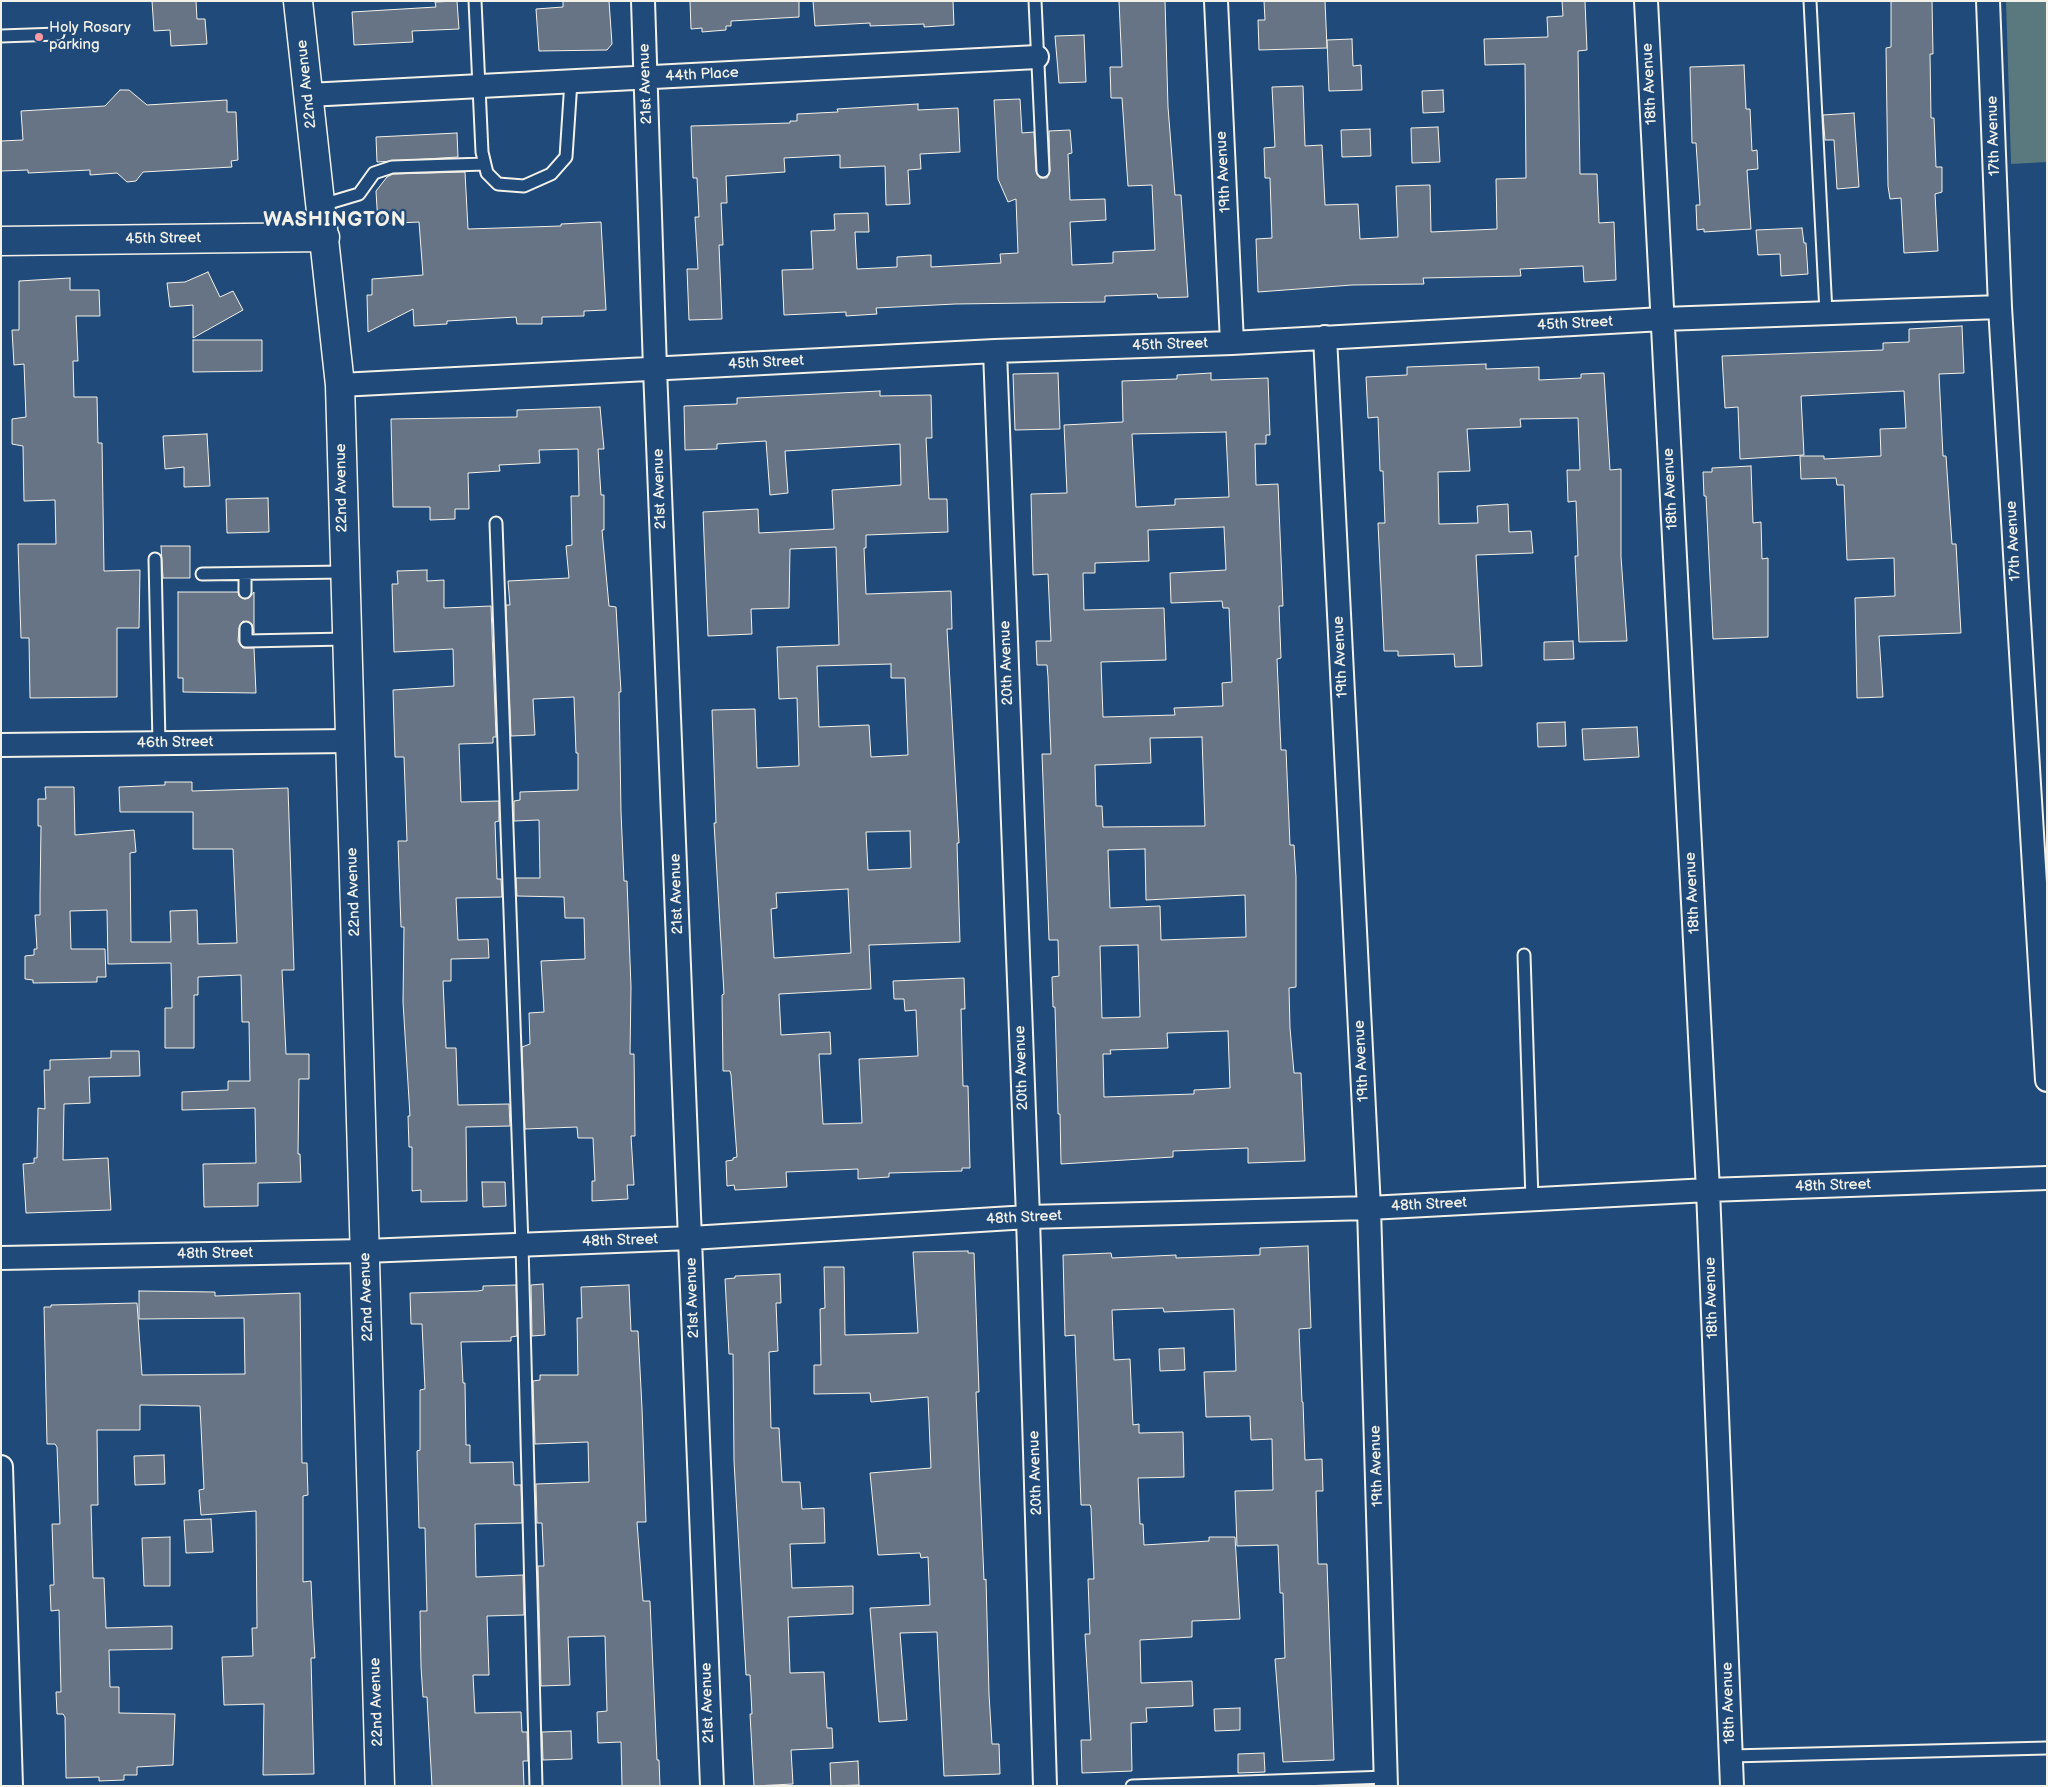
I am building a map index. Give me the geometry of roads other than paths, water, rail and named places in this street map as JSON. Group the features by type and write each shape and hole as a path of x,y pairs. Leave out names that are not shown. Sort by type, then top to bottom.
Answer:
{"street":[{"name":"22nd Avenue","path":"298,1 326,237 340,385 380,1786"},
{"name":"21st Avenue","path":"643,1 655,369 712,1786"},
{"name":"19th Avenue","path":"1216,1 1232,343"},
{"name":"18th Avenue","path":"1646,1 1708,1190 1732,1786"},
{"name":"17th Avenue","path":"1988,1 2000,307 2047,1080"},
{"name":"44th Place","path":"308,95 1037,57"},
{"name":"45th Street","path":"1,241 326,237"},
{"name":"45th Street","path":"340,385 995,350 1232,343 1663,319 2000,307"},
{"name":"19th Avenue","path":"1325,337 1369,1208 1386,1781"},
{"name":"20th Avenue","path":"995,350 1028,1217 1045,1786"},
{"name":"46th Street","path":"1,746 349,740"},
{"name":"48th Street","path":"1,1258 365,1252 691,1238 1028,1217 1369,1208 1708,1190 2047,1178"},
{"path":"1,1467 11,1786"}],"lane":[{"path":"476,1 482,152 486,173 498,184 524,186 551,174 566,157 571,80"},
{"path":"1035,1 1043,171"},
{"path":"1810,1 1826,313"},
{"path":"1,36 58,34"},
{"path":"322,205 360,194 374,172 392,167 484,164"},
{"path":"496,523 522,1245 536,1786"},
{"path":"155,559 159,743"},
{"path":"202,574 344,572"},
{"path":"244,574 245,592"},
{"path":"246,628 246,641 346,639"},
{"path":"1524,955 1532,1200"},
{"path":"1731,1756 2047,1748"},
{"path":"1132,1786 1386,1781"}],"place":[{"name":"Holy Rosary parking","path":"39,37"}],"district":[{"name":"WASHINGTON","path":"335,221"}]}
